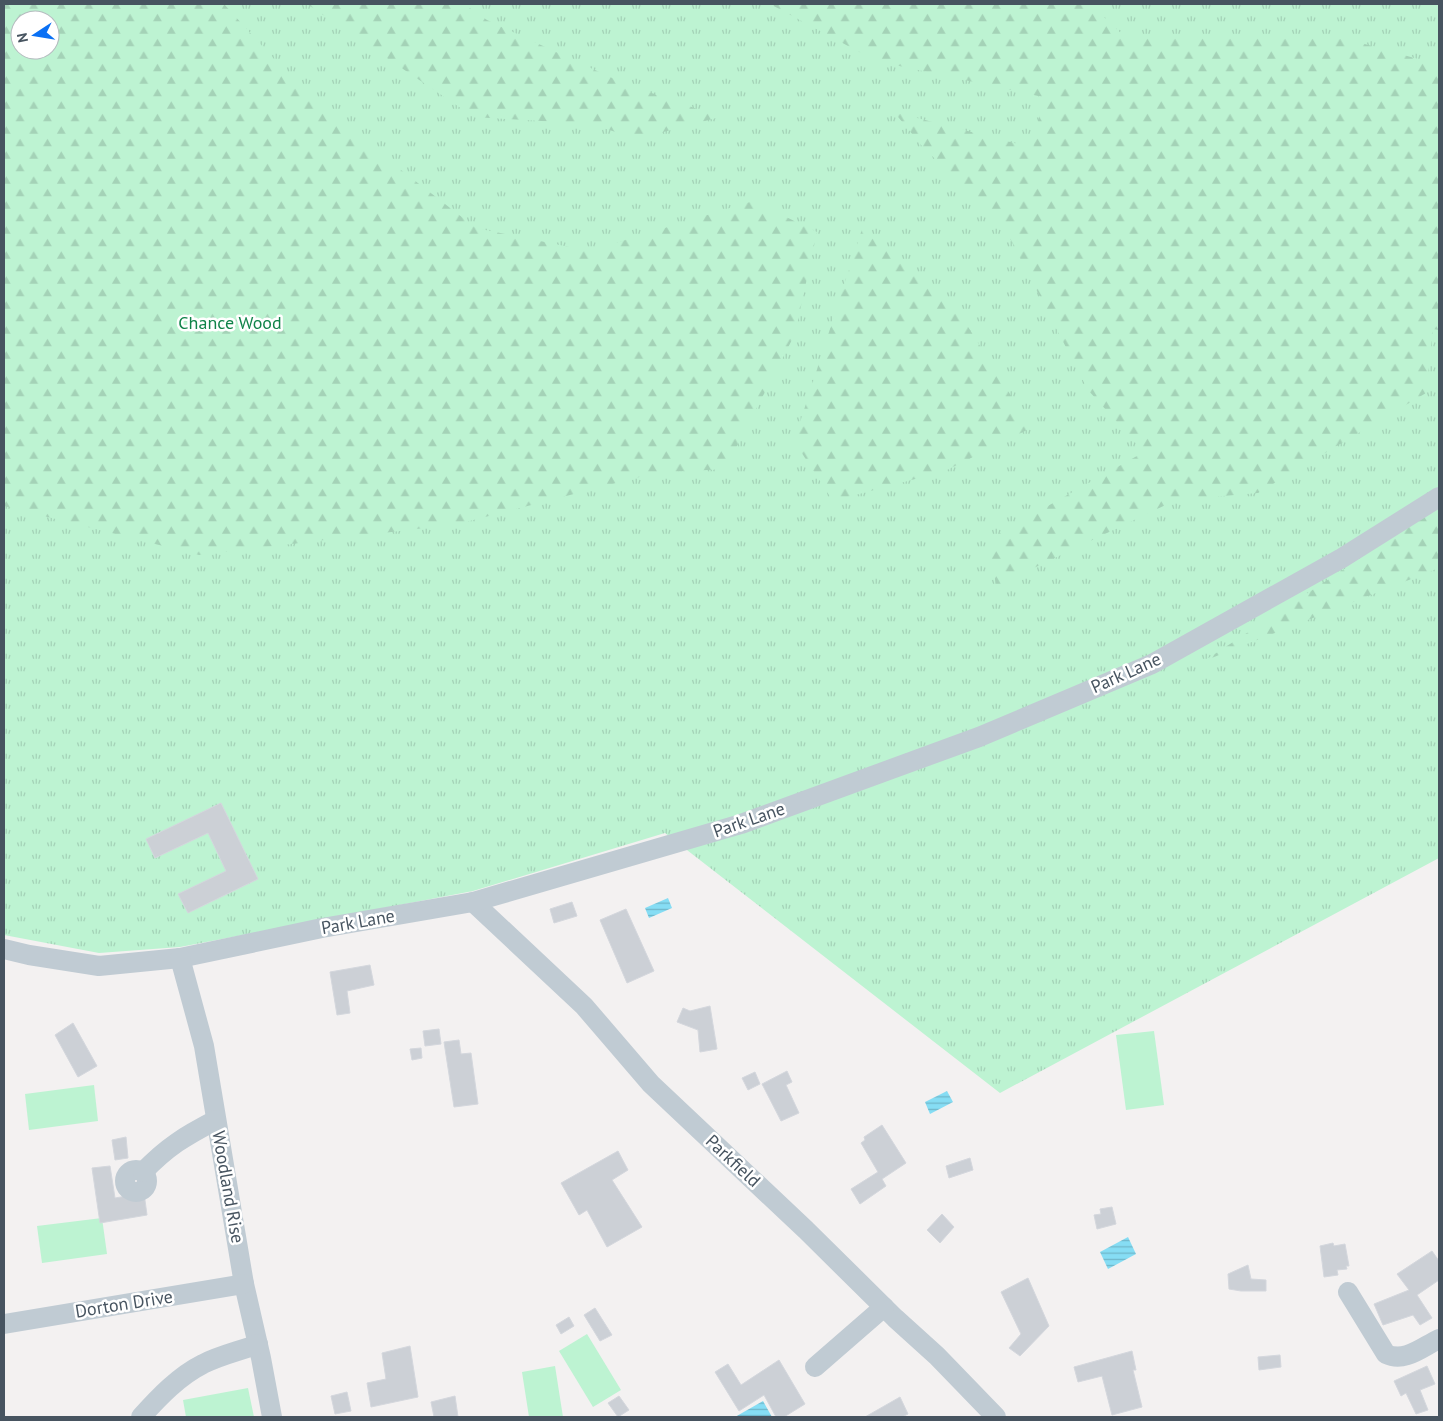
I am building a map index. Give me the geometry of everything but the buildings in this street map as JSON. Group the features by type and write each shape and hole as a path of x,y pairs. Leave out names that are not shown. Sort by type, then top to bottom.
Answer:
{"street":[{"name":"Park Lane","path":"4,949 29,955 99,966 180,958 322,928 473,902 741,824 979,737 1152,664 1342,558 1439,497"},
{"name":"Parkfield","path":"473,902 584,1006 651,1084 937,1356 996,1417"},
{"name":"Woodland Rise","path":"180,958 204,1046 244,1284 272,1417"},
{"path":"143,1172 183,1137 216,1120"},
{"name":"Dorton Drive","path":"4,1324 244,1284"},
{"path":"1348,1292 1386,1354 1402,1357 1439,1339"},
{"path":"815,1367 884,1307"},
{"path":"141,1417 170,1388 197,1367 211,1360 258,1344"}],"green space":[{"path":"4,4 1439,4 1439,858 1000,1093 665,833 473,891 180,947 99,953 4,935"},
{"name":"Chance Wood","path":"4,4 224,4 312,101 476,228 589,251 753,201 817,232 795,334 725,469 655,473 458,524 199,555 4,506"},
{"path":"307,4 464,4 487,20 623,83 720,117 637,139 591,124 474,117"},
{"path":"770,4 1090,4 1125,37 1347,39 1439,65 1439,330 1433,329 1426,393 1258,493 1176,500 996,586 989,539 1144,452 1088,390 1004,227 922,146 894,112 1033,148 1043,97 876,61"},
{"path":"863,226 957,309 1031,428 945,471 833,501 794,441"},
{"path":"1439,507 1439,568 1204,661"},
{"path":"1154,1031 1164,1105 1126,1110 1116,1035"},
{"path":"94,1085 98,1121 29,1130 25,1094"},
{"path":"102,1218 107,1254 42,1263 37,1226"},
{"path":"587,1334 621,1390 593,1407 559,1351"},
{"path":"555,1366 563,1417 529,1417 522,1372"},
{"path":"248,1388 254,1417 186,1417 183,1400"}],"water":[{"path":"668,898 672,908 649,918 645,908"},
{"path":"947,1091 953,1102 930,1114 925,1102"},
{"path":"1128,1237 1136,1254 1108,1269 1100,1252"},
{"path":"763,1401 772,1417 735,1417"}]}
